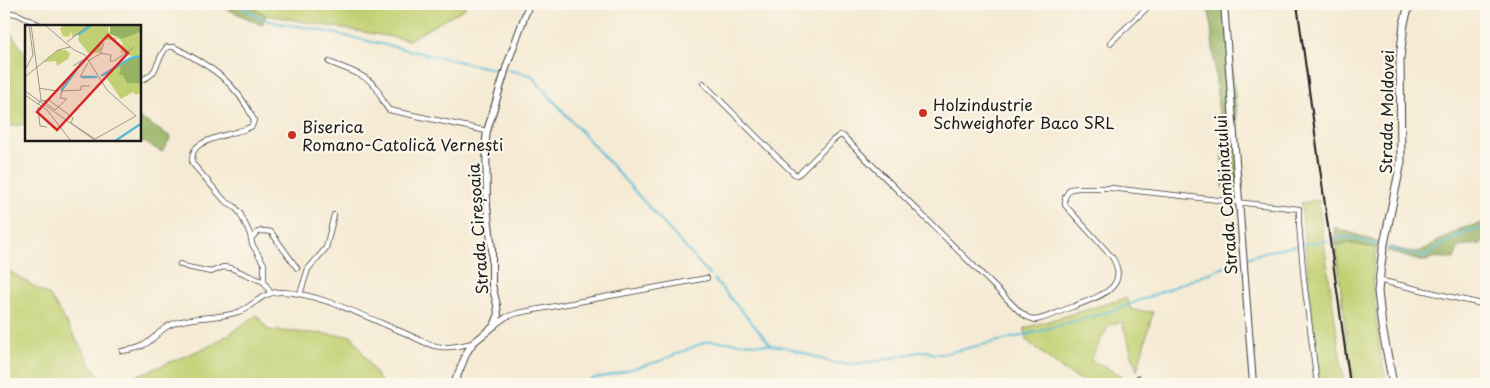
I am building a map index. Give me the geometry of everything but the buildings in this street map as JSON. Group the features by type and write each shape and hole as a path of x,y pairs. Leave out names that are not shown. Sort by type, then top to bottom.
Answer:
{"main road":[{"name":"Strada Moldovei","path":"1392,384 1379,308 1378,280 1401,162 1400,58 1404,24 1409,4"}],"street":[{"name":"Strada Cireșoaia","path":"494,326 498,316 492,285 492,250 487,206 487,131 507,65 529,4"},
{"path":"1110,43 1151,4"},
{"name":"Strada Combinatului","path":"1224,4 1253,384"},
{"path":"4,12 16,14 40,25"},
{"path":"141,80 149,78 153,74 163,52 168,47 174,47 216,70 231,84 247,107 254,120 252,126 203,142 195,148 192,163 225,201 234,206 240,213 252,244 264,264 264,282 270,292"},
{"path":"329,62 349,70 373,84 383,104 389,110 487,131"},
{"path":"703,82 794,174 800,173 832,141 840,135 843,136 1019,311 1031,319 1044,318 1101,295 1112,288 1118,276 1117,265 1112,257 1065,205 1065,197 1070,189 1111,188 1300,209 1299,224 1304,281 1317,384"},
{"path":"300,294 308,269 326,248 334,216"},
{"path":"251,239 258,231 271,232 297,268"},
{"path":"180,264 211,272 230,268 264,282"},
{"path":"456,384 457,374 473,343 506,317 518,313 707,278"},
{"path":"1378,280 1486,304"},
{"path":"122,350 145,345 168,326 238,312 270,292 300,294 363,315 436,346 456,346 473,343"},
{"path":"1138,378 1139,384"}],"green space":[{"path":"216,4 247,4 266,15 262,25"},
{"path":"247,4 467,4 465,8 409,40 266,15"},
{"path":"1206,4 1227,4 1243,188 1234,191 1223,188 1224,171 1210,16"},
{"path":"4,23 25,54 25,124 4,127"},
{"path":"141,119 171,137 162,152 141,141"},
{"path":"1318,200 1344,384 1319,384 1301,203"},
{"path":"1486,222 1486,237 1481,244 1459,246 1454,259 1434,257 1427,261 1420,261 1387,251 1390,247 1419,252 1460,229"},
{"path":"1334,227 1378,242 1376,248 1347,243 1336,245"},
{"path":"1347,243 1376,248 1372,280 1380,353 1387,384 1354,384 1348,352 1336,245"},
{"path":"4,268 50,296 103,384 4,384"},
{"path":"1126,298 1132,310 1153,312 1137,371 1122,322 1109,325 1090,360 1123,376 1113,384 1089,384 1063,370 1026,340 1025,328"},
{"path":"257,315 268,330 352,336 382,384 117,384 214,344"}],"waterway":[{"path":"236,4 260,18 277,23 310,28 502,70"},
{"path":"508,70 531,75 710,275"},
{"path":"1386,248 1425,257 1442,244 1469,231 1486,227"},
{"path":"1333,239 1348,237 1381,246"},
{"path":"1304,244 1327,241"},
{"path":"1247,258 1264,252 1298,245"},
{"path":"580,384 595,378 660,361 711,341 785,347 834,363 855,364 879,361 927,351 934,354 942,354 1025,335 1115,310 1240,261"},
{"path":"714,279 771,345"}],"railway":[{"path":"1297,4 1350,384"}],"place":[{"name":"Holzindustrie Schweighofer Baco SRL","path":"923,113"},
{"name":"Biserica Romano-Catolică Vernești","path":"292,135"}]}
